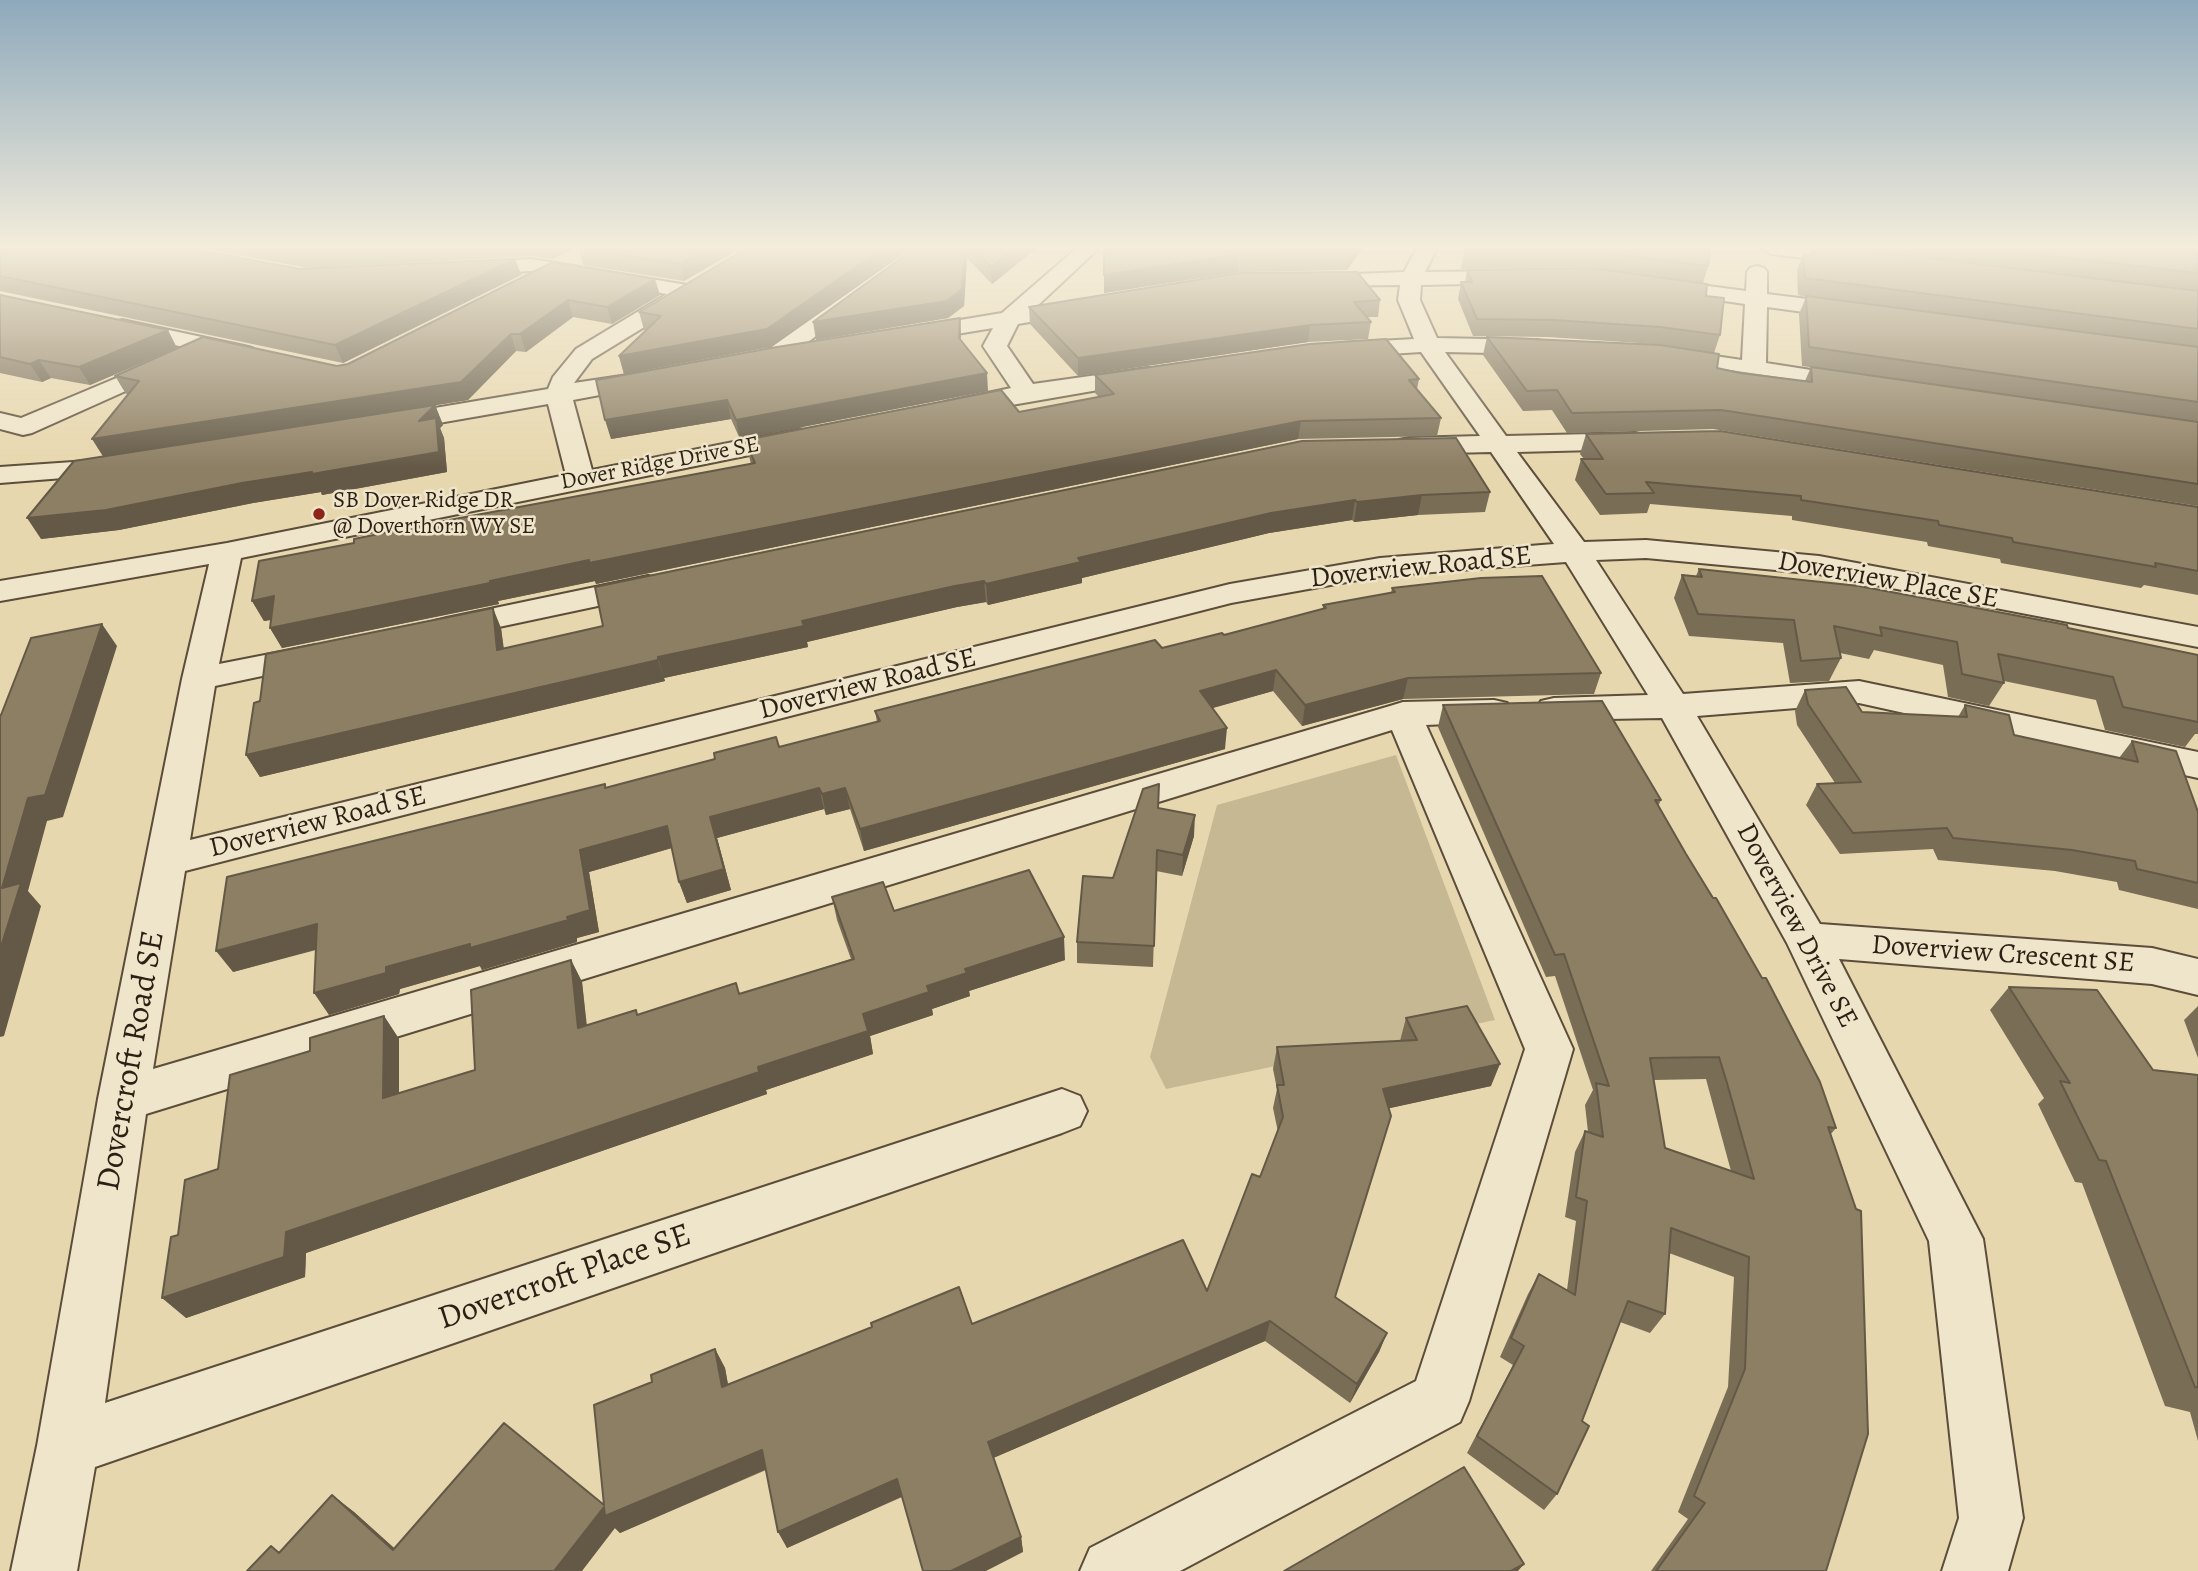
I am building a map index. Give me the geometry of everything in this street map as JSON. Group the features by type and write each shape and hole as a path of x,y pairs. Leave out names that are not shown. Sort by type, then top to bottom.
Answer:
{"street":[{"path":"582,480 559,396 562,382 584,354 637,321"},
{"path":"774,356 823,321"},
{"path":"883,338 989,321"},
{"path":"1008,321 995,346 1026,393"},
{"name":"Doverview Drive SE","path":"1418,321 1429,345 1575,552 1673,706 1807,940 1956,1239 1991,1518 1975,1571"},
{"path":"1754,368 1755,321"},
{"path":"104,323 271,358"},
{"path":"12,424 209,345"},
{"path":"1322,351 1429,345 1562,348"},
{"path":"746,361 828,347"},
{"path":"1640,354 1878,387"},
{"path":"932,411 1026,393 1170,372"},
{"path":"366,427 664,376"},
{"name":"Dover Ridge Drive SE","path":"0,591 227,552 824,432"},
{"path":"1379,447 1658,441"},
{"path":"0,475 104,470 146,463"},
{"name":"Doverview Place SE","path":"1575,552 1646,549 1819,565 2198,637"},
{"name":"Dovercroft Road SE","path":"44,1571 68,1446 123,1100 199,679 227,552"},
{"name":"Doverview Road SE","path":"168,860 1230,594 1380,567 1575,552"},
{"path":"422,633 678,580"},
{"path":"199,679 343,649"},
{"path":"123,1100 1403,714 1673,706 1859,692 2198,765"},
{"path":"1113,1571 1439,1401 1549,1049 1403,714"},
{"name":"Doverview Crescent SE","path":"1807,940 2152,966 2198,977"},
{"name":"Dovercroft Place SE","path":"68,1446 1062,1111"}],"shaded area":[{"path":"1396,755 1495,1020 1166,1089 1150,1057 1217,805"}],"building":[{"path":"0,321 126,321 168,330 79,367 39,360 30,364 0,357"},
{"path":"220,321 385,321 335,345"},
{"path":"434,321 538,321 520,334 511,334 461,382 92,439 139,381 115,376 203,337 337,366 348,364"},
{"path":"655,321 778,321 767,329 619,356"},
{"path":"939,321 960,321 959,338 987,373 736,420 727,400 605,420 596,380"},
{"path":"1043,321 1371,322 1310,325 1078,358"},
{"path":"1573,321 1721,321 1720,335 1660,327"},
{"path":"1807,321 2001,321 2198,347 2198,402 1809,347"},
{"path":"2139,321 2198,321 2198,329"},
{"path":"1487,337 1660,345 1719,354 1717,368 1740,373 1812,382 1811,367 2198,422 2198,484 1721,410 1572,413 1557,390 1527,391"},
{"path":"1386,339 1419,379 1409,380 1441,418 1301,421 589,563 589,560 270,628 274,596 252,601 259,561 354,543 354,539 428,524 755,463 745,440 1001,390 1019,412 1114,394 1095,375 1310,344"},
{"path":"435,405 419,421 436,418 439,452 242,483 106,510 27,518 74,461"},
{"path":"1720,431 2198,507 2198,571 2155,563 2156,567 2013,542 2012,538 1939,525 1938,521 1801,500 1801,496 1646,482 1654,493 1606,494 1581,459 1603,459 1586,434"},
{"path":"1456,438 1490,492 1422,495 1357,502 1355,500 1271,513 1078,558 1081,562 986,584 984,581 892,600 802,621 804,626 658,657 658,660 246,755 254,703 260,701 266,654 493,608 497,650 603,626 595,587 1302,441"},
{"path":"1699,569 1859,586 2067,625 2068,628 2198,655 2198,722 2123,707 2113,677 1998,654 2004,683 1962,674 1957,642 1880,627 1882,636 1834,626 1841,658 1801,661 1794,620 1698,614 1682,575 1702,577"},
{"path":"1542,576 1601,673 1408,678 1305,705 1276,670 1200,691 1227,728 860,829 845,788 822,794 819,788 710,817 724,869 679,882 667,826 580,850 590,910 567,917 568,920 470,948 470,944 386,967 386,973 314,993 317,924 216,951 227,877 605,784 605,788 715,759 714,753 776,737 779,747 880,721 875,711 1155,640 1162,648 1222,633 1224,635 1326,608 1323,605 1395,592 1392,588 1481,578"},
{"path":"102,624 45,795 28,798 2,888 21,883 0,950 0,715 31,638"},
{"path":"1846,687 1862,712 1967,717 1965,705 2009,715 2014,735 2138,762 2132,741 2176,751 2198,812 2198,883 2137,869 2135,861 2072,850 1953,838 1947,828 1853,833 1817,784 1861,782 1808,704 1805,690"},
{"path":"1602,701 1661,800 1655,800 1686,854 1713,898 1716,898 1762,978 1766,978 1820,1082 1836,1128 1828,1127 1856,1209 1861,1211 1868,1434 1826,1571 1656,1571 1705,1503 1694,1496 1745,1369 1749,1257 1671,1228 1665,1314 1628,1301 1582,1421 1589,1426 1557,1494 1477,1436 1524,1346 1511,1338 1539,1274 1575,1295 1587,1201 1576,1197 1585,1131 1603,1137 1596,1083 1609,1086 1564,954 1555,955 1443,705","holes":["1719,1057 1754,1179 1665,1148 1650,1058"]},
{"path":"1159,784 1158,808 1195,815 1183,855 1157,850 1154,946 1077,942 1083,876 1113,878 1143,789"},
{"path":"1029,870 1064,937 965,969 967,973 927,986 929,992 863,1014 868,1031 758,1067 759,1072 286,1232 284,1257 162,1298 171,1237 178,1235 185,1180 218,1169 230,1075 310,1051 310,1038 384,1016 383,1098 475,1070 471,990 571,960 578,1028 636,1010 637,1015 736,983 739,994 854,959 832,897 883,882 894,911"},
{"path":"2009,987 2097,990 2153,1070 2198,1075 2198,1387 2195,1387 2106,1161 2099,1160 2060,1081 2070,1083"},
{"path":"1467,1006 1500,1064 1383,1089 1391,1116 1335,1297 1387,1333 1357,1384 1270,1321 988,1442 1021,1537 951,1571 923,1571 897,1479 778,1532 762,1450 605,1516 604,1507 554,1571 247,1571 271,1546 279,1553 332,1495 393,1550 504,1423 604,1505 594,1405 652,1382 651,1375 715,1349 722,1387 872,1327 871,1323 959,1287 972,1324 1183,1240 1207,1291 1252,1174 1260,1177 1283,1117 1277,1085 1284,1085 1277,1047 1417,1040 1406,1018"},
{"path":"1464,1467 1524,1564 1511,1571 1284,1571"}],"place":[{"name":"SB Dover Ridge DR @ Doverthorn WY SE","path":"319,514"}]}
